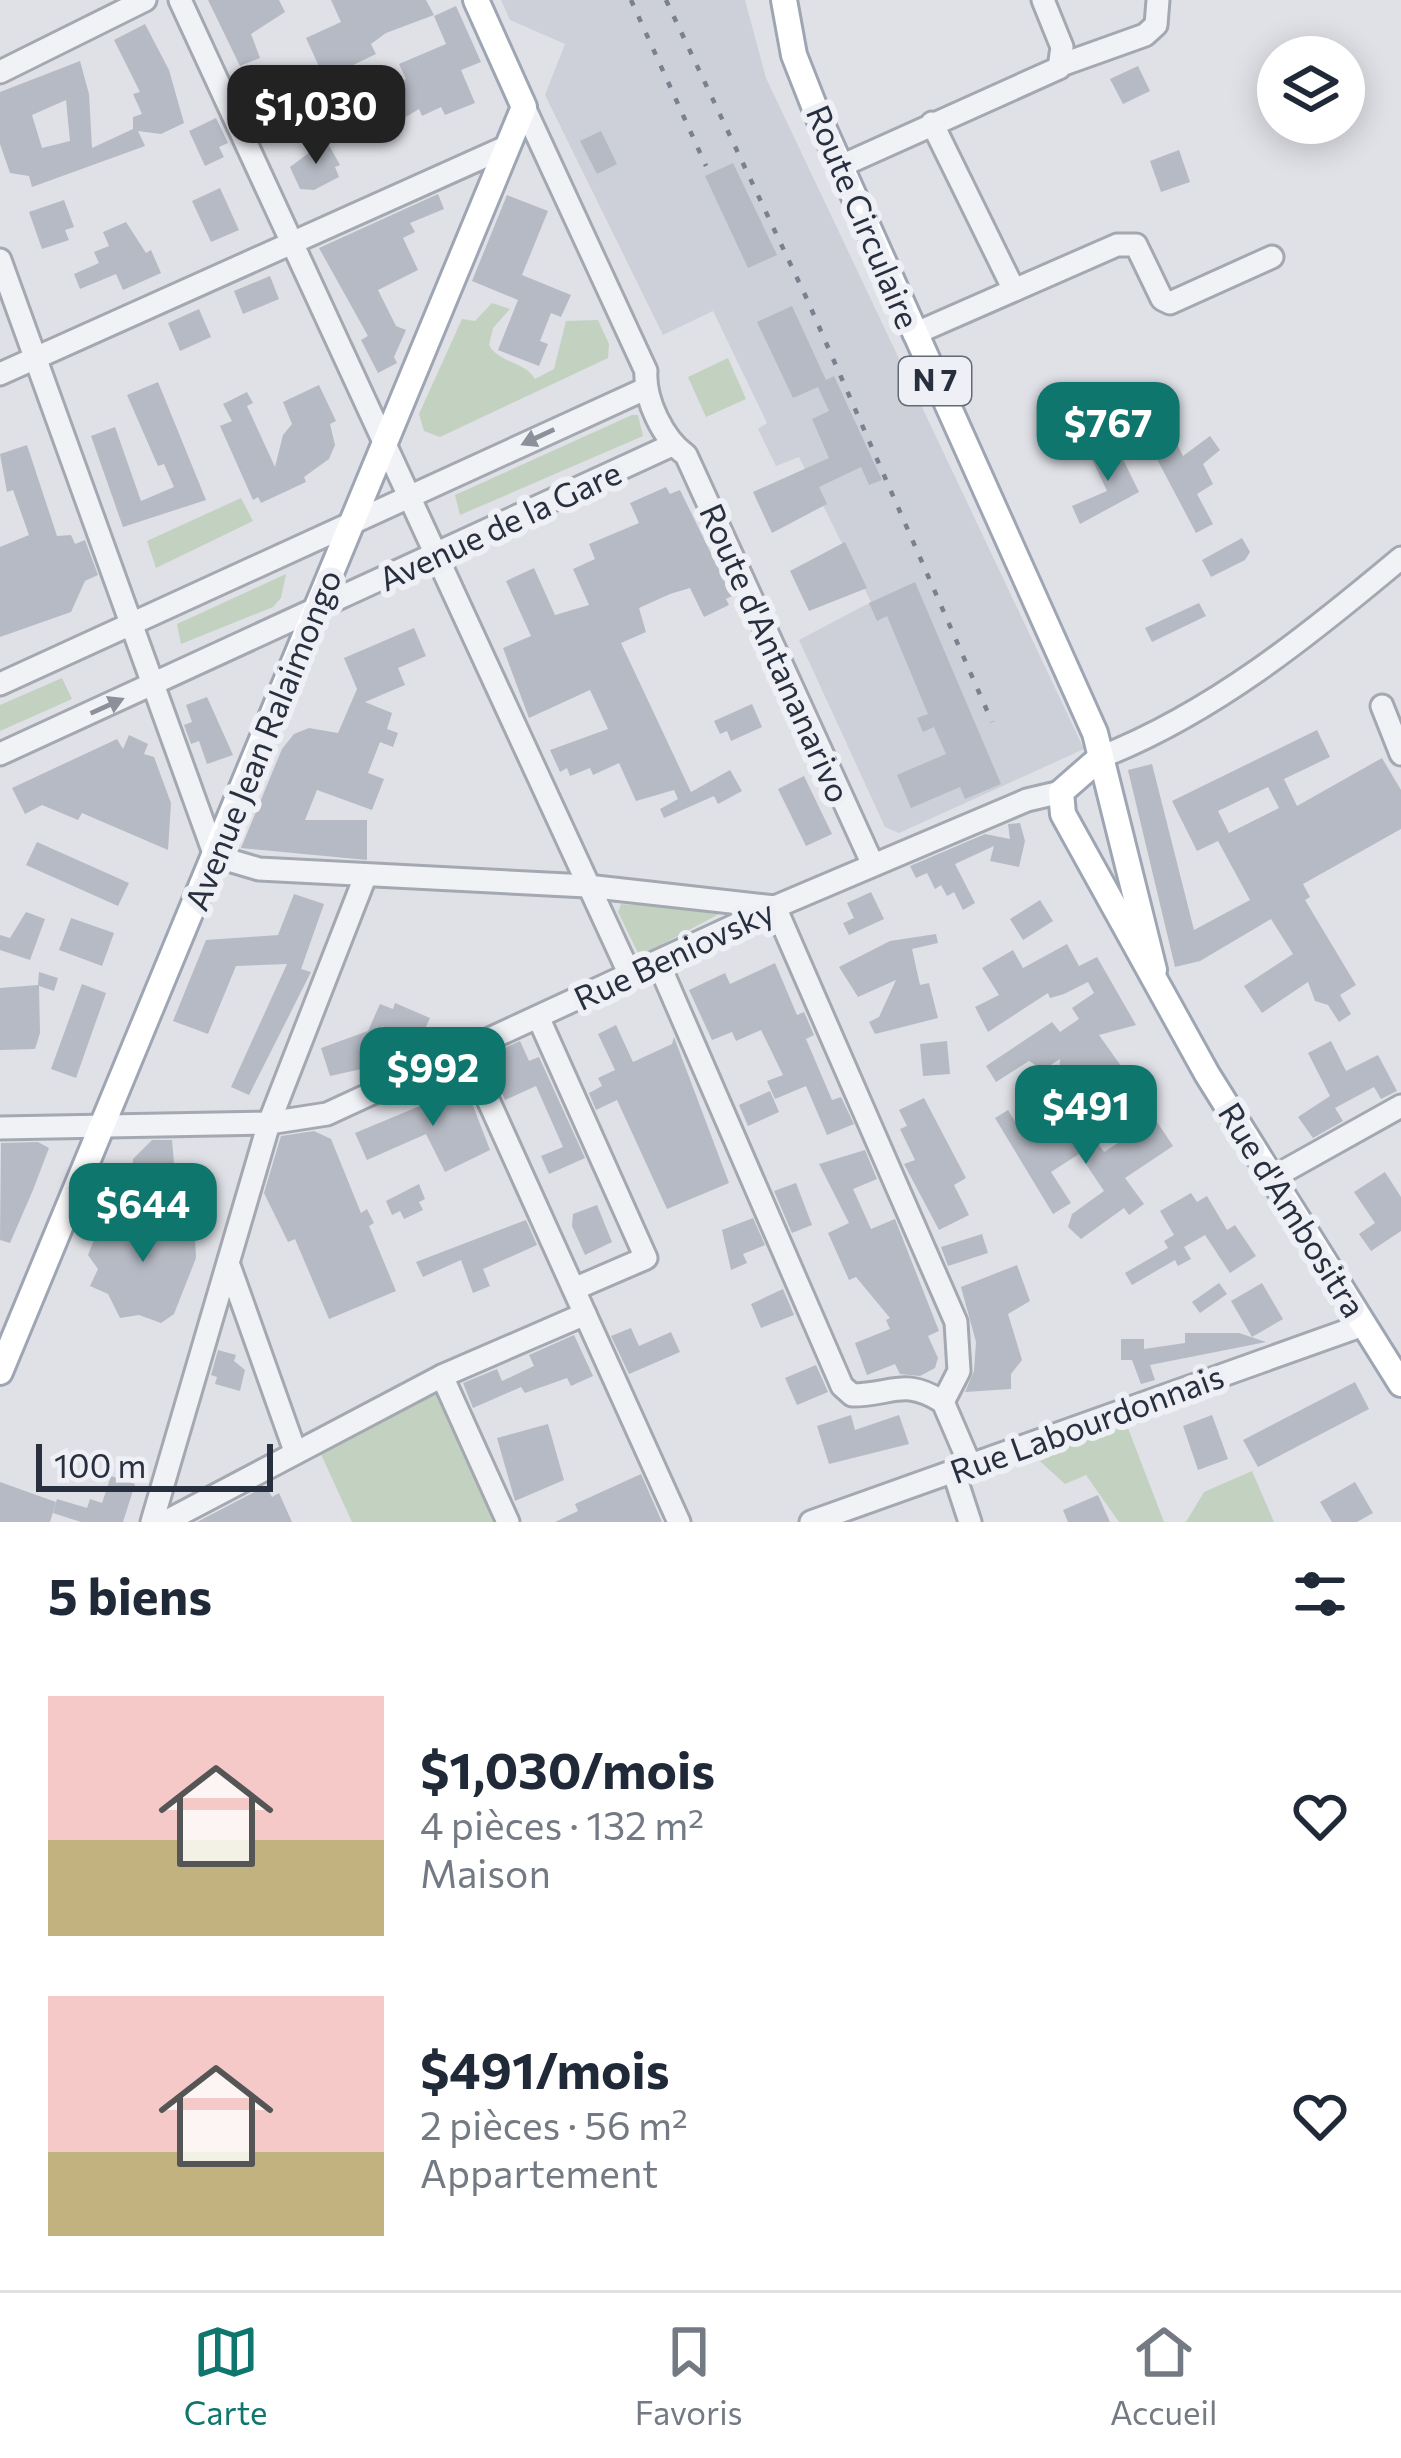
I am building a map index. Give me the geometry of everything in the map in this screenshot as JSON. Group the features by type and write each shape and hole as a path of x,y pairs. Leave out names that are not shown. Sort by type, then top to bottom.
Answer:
{"main road":[{"path":"476,0 524,107"},
{"name":"Route Circulaire","path":"784,0 794,55 1095,733 1102,779"},
{"name":"Avenue Jean Ralaimongo","path":"0,1372 524,107"},
{"path":"1061,792 1070,779 1102,779 1105,823 1082,828 1070,823"},
{"name":"Rue d'Ambositra","path":"1102,779 1154,970"},
{"name":"N 7","path":"1061,792 1063,814 1070,823"},
{"name":"Rue d'Ambositra","path":"1070,823 1207,1074 1401,1384"}],"street":[{"path":"0,72 146,0"},
{"path":"180,0 630,975"},
{"path":"1043,0 1062,47 1060,65"},
{"path":"842,166 1060,65 1145,35 1156,25 1158,0"},
{"path":"524,107 646,371 645,389"},
{"path":"932,123 1014,290"},
{"path":"0,374 508,146"},
{"path":"914,334 1128,244 1142,251 1162,299 1170,302 1272,257"},
{"path":"0,260 215,856 259,869 587,886 775,907 956,1322 958,1371 943,1402 962,1470 970,1522"},
{"name":"Route d'Antananarivo","path":"645,389 672,445 686,455 873,865"},
{"name":"Avenue de la Gare","path":"0,684 645,389"},
{"name":"Avenue de la Gare","path":"0,754 672,445"},
{"path":"1102,779 1148,739 1263,668 1401,558"},
{"path":"1382,706 1401,754"},
{"name":"Rue Beniovsky","path":"0,1127 269,1124 327,1114 775,907 1027,800 1061,792"},
{"path":"152,1522 269,1124 365,877"},
{"path":"658,962 842,1386 852,1395 865,1395 904,1385 943,1402"},
{"path":"539,1019 646,1258 574,1289"},
{"path":"466,1051 679,1522"},
{"path":"1272,1178 1401,1106"},
{"path":"230,1268 295,1451"},
{"path":"165,1522 442,1376 585,1314"},
{"name":"Rue Labourdonnais","path":"811,1522 1363,1324"},
{"path":"442,1376 508,1522"}],"shaded area":[{"path":"501,0 745,0 766,78 1084,749 899,833 885,827 799,640 871,602 799,457 776,466 758,429 767,423 713,311 663,335 545,95 565,44 510,20"}],"green space":[{"path":"492,303 510,309 493,328 489,345 535,379 554,369 566,321 598,320 609,344 608,358 440,437 424,431 419,414 462,319 475,321"},
{"path":"728,358 746,399 706,417 688,377"},
{"path":"638,415 643,436 460,515 455,495"},
{"path":"241,498 253,521 156,568 147,541"},
{"path":"286,574 281,598 273,607 181,644 177,624"},
{"path":"62,678 72,699 0,731 0,705"},
{"path":"621,904 717,910 719,914 644,954 638,953 618,912"},
{"path":"440,1387 498,1522 352,1522 315,1441"},
{"path":"1126,1423 1164,1522 1119,1522 1086,1475 1065,1484 1031,1453"},
{"path":"1252,1471 1274,1522 1186,1522 1204,1492"}],"building":[{"path":"208,0 279,0 285,12 251,34 260,58 240,66"},
{"path":"331,0 426,0 434,15 386,33 371,44 376,54 353,65 363,86 372,82 377,93 406,79 399,64 446,44 434,16 456,6 481,62 461,70 475,103 445,115 441,107 422,116 419,109 371,138 346,77 328,86 306,38 341,22"},
{"path":"145,24 169,70 184,123 161,134 138,131 145,146 32,187 29,176 10,173 0,144 0,92 80,61 89,94 92,148 133,129 133,117 142,114 133,94 140,92 114,40","holes":["66,100 70,141 42,148 32,115"]},
{"path":"1138,66 1150,91 1123,104 1110,79"},
{"path":"216,118 228,143 219,147 224,157 205,166 189,131"},
{"path":"601,131 617,164 597,174 580,141"},
{"path":"325,138 340,165 335,167 339,177 314,190 300,189 290,167 314,149 311,143"},
{"path":"1179,150 1190,182 1161,192 1150,161"},
{"path":"733,163 777,255 748,268 705,176"},
{"path":"220,188 239,230 211,242 192,201"},
{"path":"438,194 444,209 410,223 415,232 403,238 418,270 378,290 396,326 406,330 394,357 397,363 378,373 361,340 368,336 319,248"},
{"path":"507,195 548,211 522,275 571,295 561,317 551,313 540,341 548,344 539,366 498,350 518,300 472,281"},
{"path":"64,200 74,227 65,230 69,240 42,249 29,212"},
{"path":"126,222 146,253 151,250 161,273 123,290 116,274 80,289 74,274 99,263 94,252 109,246 103,232"},
{"path":"270,276 279,299 243,314 234,291"},
{"path":"792,306 826,380 834,376 882,480 869,485 861,467 819,487 827,504 772,533 753,492 829,458 812,419 829,411 818,387 793,398 757,322"},
{"path":"199,309 211,337 180,351 168,323"},
{"path":"158,382 206,500 123,527 91,436 115,427 141,501 174,487 164,464 158,466 127,395"},
{"path":"319,385 336,421 330,424 335,445 329,459 304,477 306,482 261,503 258,497 253,500 220,426 232,421 223,404 247,392 253,403 247,406 275,467 283,435 292,424 283,402"},
{"path":"1162,414 1183,456 1210,436 1220,450 1203,464 1213,484 1197,494 1213,524 1196,533 1139,425"},
{"path":"1115,443 1139,492 1080,524 1072,506 1107,491 1090,455"},
{"path":"27,445 57,536 71,535 75,544 85,540 98,575 85,581 71,612 0,637 0,547 29,535 13,490 7,492 0,454"},
{"path":"666,487 670,494 680,490 732,596 726,599 729,605 704,617 690,588 670,594 639,608 646,632 621,643 691,792 730,770 742,791 718,804 714,796 664,818 660,809 678,799 674,790 636,801 619,763 593,775 590,768 570,776 567,768 560,772 550,750 608,729 590,690 529,718 503,648 531,636 506,581 534,568 555,615 589,605 573,569 595,559 589,544 639,523 630,503"},
{"path":"1242,538 1250,552 1245,560 1211,577 1202,560"},
{"path":"845,542 867,588 809,611 790,571"},
{"path":"915,582 1001,784 965,799 960,787 911,808 897,775 946,754 934,727 923,732 917,718 928,714 887,616 877,621 869,603"},
{"path":"1199,603 1206,616 1152,642 1145,628"},
{"path":"414,628 426,656 398,668 405,685 365,702 392,713 387,729 398,733 393,747 380,742 368,773 384,779 372,810 317,790 305,820 367,820 367,860 241,848 282,749 294,734 309,728 338,733 357,689 344,658"},
{"path":"207,697 233,755 207,764 199,741 191,744 184,725 192,722 186,705"},
{"path":"752,704 762,727 731,741 727,731 720,734 714,721"},
{"path":"1317,730 1330,757 1284,779 1297,806 1382,758 1401,790 1401,829 1303,884 1310,897 1305,900 1356,985 1340,995 1351,1014 1339,1022 1328,1005 1315,1001 1308,982 1262,1013 1244,986 1293,954 1271,919 1200,961 1175,967 1128,770 1152,764 1194,930 1250,900 1218,841 1197,851 1172,801","holes":["1268,787 1279,808 1229,833 1218,811"]},
{"path":"129,735 148,744 144,754 154,757 171,803 168,850 82,813 78,820 42,805 25,814 12,788 117,739 123,749"},
{"path":"804,776 832,834 806,846 778,789"},
{"path":"1020,823 1025,841 1019,867 990,861 994,846 955,864 975,903 963,910 954,892 947,896 941,885 935,889 927,873 916,878 910,866 985,834 1010,839 1008,824"},
{"path":"37,842 129,883 118,906 26,865"},
{"path":"871,892 884,919 849,935 843,923 854,918 847,903"},
{"path":"294,894 324,904 301,969 311,972 249,1095 231,1087 287,964 236,966 208,1034 173,1021 206,940 278,935"},
{"path":"1040,900 1053,921 1023,940 1010,919"},
{"path":"26,912 45,919 30,960 0,950 0,935 10,938"},
{"path":"71,918 114,933 102,966 59,950"},
{"path":"936,934 938,943 912,949 920,985 929,983 938,1018 875,1034 869,1022 879,1017 896,980 858,997 839,967 890,941"},
{"path":"1067,944 1079,966 1097,957 1136,1025 1099,1035 1121,1066 1068,1101 1058,1094 1060,1059 1043,1070 1029,1061 996,1082 986,1066 1052,1022 1060,1032 1079,1019 1072,1008 1094,993 1088,982 1050,998 1048,993 988,1032 975,1007 999,995 982,968 1013,950 1023,968"},
{"path":"775,963 797,1015 804,1012 814,1035 806,1039 832,1100 841,1097 854,1124 827,1135 806,1086 775,1099 767,1081 783,1075 761,1030 736,1041 732,1032 712,1040 689,990 725,973 730,984"},
{"path":"39,972 58,978 54,991 39,986 40,1033 35,1049 0,1050 0,988 38,985"},
{"path":"82,984 106,993 76,1078 51,1069"},
{"path":"395,1003 430,1018 419,1042 382,1026 392,1055 373,1061 375,1066 330,1076 321,1048 368,1031 380,1004 393,1009"},
{"path":"616,1025 633,1062 672,1044 674,1037 729,1183 667,1209 617,1100 596,1110 589,1093 602,1086 598,1078 615,1070 598,1034"},
{"path":"520,1041 529,1061 539,1057 585,1158 549,1174 541,1156 563,1147 536,1086 505,1100 485,1057"},
{"path":"947,1041 950,1074 923,1076 920,1044"},
{"path":"1331,1041 1346,1071 1378,1055 1397,1091 1381,1099 1374,1087 1335,1108 1343,1121 1313,1138 1298,1117 1330,1096 1308,1053"},
{"path":"462,1077 490,1150 445,1172 426,1134 367,1160 355,1133 451,1093 447,1084"},
{"path":"770,1091 779,1112 748,1126 739,1105"},
{"path":"924,1098 966,1178 954,1185 969,1215 939,1230 904,1164 915,1160 900,1129 907,1126 899,1110"},
{"path":"1008,1110 1024,1136 1056,1116 1075,1146 1092,1135 1104,1152 1155,1119 1173,1146 1125,1178 1144,1204 1129,1215 1124,1208 1081,1239 1068,1227 1072,1214 1104,1191 1079,1154 1051,1172 1071,1203 1053,1214 995,1118"},
{"path":"314,1131 331,1139 361,1213 367,1209 374,1223 369,1226 396,1291 329,1319 295,1239 288,1242 264,1193 281,1136"},
{"path":"152,1140 172,1140 174,1163 183,1167 176,1187 156,1186 132,1176 133,1159"},
{"path":"38,1142 49,1148 33,1190 10,1243 0,1240 1,1143"},
{"path":"865,1150 877,1179 853,1189 871,1229 895,1219 939,1331 928,1336 938,1358 935,1368 920,1376 900,1374 895,1364 867,1375 855,1343 890,1329 886,1320 890,1318 856,1277 849,1280 828,1233 849,1223 819,1164"},
{"path":"1385,1172 1401,1197 1401,1231 1371,1251 1359,1234 1375,1223 1354,1192"},
{"path":"796,1183 812,1225 792,1233 774,1191"},
{"path":"419,1184 425,1199 419,1202 423,1210 404,1219 400,1211 392,1215 386,1201"},
{"path":"1191,1193 1197,1202 1207,1196 1227,1230 1235,1225 1256,1256 1230,1273 1205,1235 1184,1247 1191,1259 1178,1266 1175,1260 1132,1285 1125,1273 1168,1248 1164,1241 1174,1235 1160,1211"},
{"path":"597,1205 612,1242 585,1255 572,1226 573,1214"},
{"path":"122,1208 138,1215 155,1212 174,1230 195,1237 196,1258 174,1314 161,1323 139,1315 120,1318 108,1294 90,1286 98,1269 88,1255 94,1240 105,1230 111,1233"},
{"path":"753,1218 765,1245 743,1254 747,1263 731,1270 722,1230"},
{"path":"526,1220 537,1245 483,1269 490,1286 473,1293 461,1260 423,1277 416,1262"},
{"path":"982,1234 988,1253 948,1266 941,1247"},
{"path":"1017,1265 1030,1301 1008,1314 1022,1360 1011,1374 1011,1389 965,1392 974,1371 976,1342 961,1287"},
{"path":"1219,1283 1227,1294 1200,1313 1192,1302"},
{"path":"1262,1283 1283,1319 1252,1337 1231,1301"},
{"path":"783,1289 794,1315 761,1328 751,1304"},
{"path":"631,1328 639,1346 671,1332 680,1352 629,1374 611,1336"},
{"path":"1185,1333 1239,1333 1266,1342 1150,1365 1155,1380 1141,1384 1132,1360 1121,1360 1121,1339 1144,1339 1144,1349 1185,1343"},
{"path":"574,1335 593,1376 571,1386 567,1378 525,1393 521,1387 473,1408 463,1383 497,1369 502,1381 534,1366 529,1355"},
{"path":"218,1350 236,1355 234,1361 245,1370 240,1391 215,1384 217,1377 211,1375"},
{"path":"816,1365 828,1392 797,1405 785,1378"},
{"path":"1355,1382 1369,1409 1258,1467 1243,1440"},
{"path":"851,1415 855,1430 899,1415 909,1444 829,1464 817,1426"},
{"path":"1212,1415 1228,1459 1198,1470 1183,1426"},
{"path":"548,1424 564,1480 515,1501 497,1438"},
{"path":"641,1474 662,1522 555,1522 578,1511 575,1504"},
{"path":"111,1476 135,1484 123,1522 81,1522 53,1513 57,1499 87,1508 90,1499 102,1503"},
{"path":"0,1482 56,1502 50,1522 0,1522"},
{"path":"1355,1482 1373,1513 1357,1522 1332,1522 1320,1502"},
{"path":"266,1486 272,1497 279,1493 292,1522 197,1522"},
{"path":"1098,1495 1110,1522 1068,1522 1063,1510"}],"railway":[{"path":"631,0 706,166"},
{"path":"666,0 806,297 992,722"}]}
